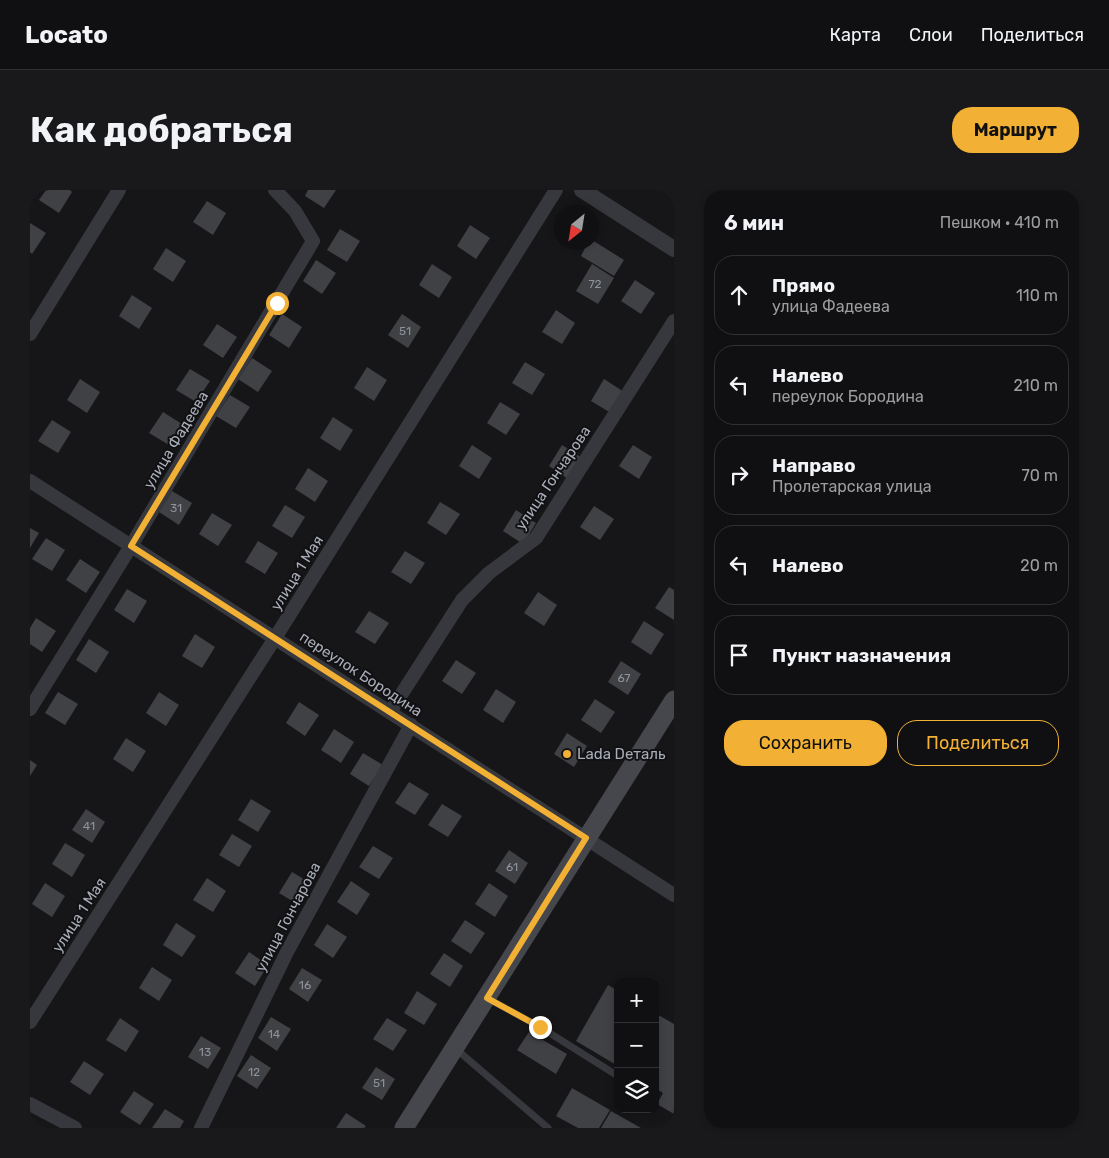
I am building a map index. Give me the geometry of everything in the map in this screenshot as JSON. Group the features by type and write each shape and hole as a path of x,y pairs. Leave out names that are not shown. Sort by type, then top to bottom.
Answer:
{"main road":[{"path":"404,1128 674,700"}],"street":[{"path":"30,334 119,190"},
{"name":"улица Фадеева","path":"30,709 131,546 313,242 295,211 275,190"},
{"name":"улица 1 Мая","path":"30,1022 275,638 556,190"},
{"path":"582,190 674,249"},
{"name":"улица Гончарова","path":"390,712 462,600 489,573 536,538 674,321"},
{"name":"переулок Бородина","path":"30,481 674,895"},
{"name":"улица Гончарова","path":"201,1128 287,952 411,725"},
{"path":"30,1104 75,1128"}],"lane":[{"path":"487,998 540,1027 614,1073"},
{"path":"455,1048 548,1128"}],"building":[{"path":"46,190 70,190 72,192 59,213 39,200"},
{"path":"308,190 336,190 324,208 305,196"},
{"path":"207,201 226,213 213,235 193,222"},
{"path":"30,223 46,233 32,254 30,252"},
{"path":"470,225 490,238 476,259 457,246"},
{"path":"340,229 360,241 347,262 327,250"},
{"path":"599,244 624,260 614,276 581,256 584,250 599,250"},
{"path":"166,248 186,261 173,282 153,269"},
{"path":"316,260 336,273 322,294 303,281"},
{"path":"432,264 452,277 439,298 419,285"},
{"path":"592,264 614,278 598,304 576,291"},
{"path":"635,280 655,293 641,314 621,301"},
{"path":"132,295 152,308 139,329 119,316"},
{"path":"556,310 575,323 562,344 542,332"},
{"path":"282,314 302,327 289,348 269,335"},
{"path":"402,314 421,327 408,348 388,335"},
{"path":"217,324 237,337 223,358 203,345"},
{"path":"252,358 272,371 258,392 238,379"},
{"path":"525,362 545,374 532,395 512,383"},
{"path":"367,367 387,380 374,401 354,388"},
{"path":"190,369 210,381 196,402 176,390"},
{"path":"80,379 100,392 87,413 67,400"},
{"path":"604,379 624,392 611,413 591,401"},
{"path":"230,395 250,407 236,428 216,416"},
{"path":"500,402 520,414 506,435 487,423"},
{"path":"163,412 182,424 169,445 149,433"},
{"path":"333,417 353,430 340,451 320,438"},
{"path":"52,420 71,432 58,453 38,441"},
{"path":"472,445 492,458 479,479 459,466"},
{"path":"562,445 582,458 568,479 549,466"},
{"path":"633,445 652,457 639,479 619,466"},
{"path":"308,468 328,481 315,502 295,489"},
{"path":"172,491 192,503 179,525 159,512"},
{"path":"440,502 460,514 446,535 427,523"},
{"path":"285,505 305,517 292,538 272,526"},
{"path":"594,506 614,519 600,540 580,527"},
{"path":"516,510 536,523 523,544 503,531"},
{"path":"212,513 232,525 218,546 199,534"},
{"path":"30,528 39,533 30,548"},
{"path":"46,538 65,550 52,571 32,559"},
{"path":"258,541 278,553 265,574 245,562"},
{"path":"405,551 425,563 411,584 391,572"},
{"path":"80,559 100,572 86,593 66,580"},
{"path":"669,587 674,590 674,620 655,608"},
{"path":"127,589 147,601 134,623 114,610"},
{"path":"538,592 557,605 544,626 524,613"},
{"path":"369,611 389,623 375,644 355,632"},
{"path":"36,618 56,631 42,652 30,644 30,628"},
{"path":"644,621 664,634 651,655 631,642"},
{"path":"195,634 215,647 202,668 182,656"},
{"path":"89,639 109,652 96,673 76,660"},
{"path":"456,660 476,673 462,694 442,681"},
{"path":"621,661 641,674 628,695 608,682"},
{"path":"496,689 516,702 503,723 483,710"},
{"path":"58,692 78,704 65,725 45,713"},
{"path":"159,692 179,705 166,726 146,713"},
{"path":"595,699 615,712 601,733 581,720"},
{"path":"299,702 319,715 305,736 286,723"},
{"path":"334,729 354,742 341,763 321,750"},
{"path":"567,733 587,746 574,767 554,754"},
{"path":"126,738 146,751 133,772 113,759"},
{"path":"363,753 383,765 369,786 350,774"},
{"path":"30,760 37,765 30,776"},
{"path":"409,782 429,794 415,815 395,803"},
{"path":"251,799 271,811 258,832 238,820"},
{"path":"442,804 462,816 448,837 428,825"},
{"path":"86,809 105,822 92,843 72,830"},
{"path":"232,834 252,846 239,867 219,855"},
{"path":"65,843 85,855 72,877 52,864"},
{"path":"373,846 393,858 379,879 359,867"},
{"path":"509,850 528,863 515,884 495,871"},
{"path":"292,872 312,884 299,905 279,893"},
{"path":"207,878 226,891 213,912 193,900"},
{"path":"351,881 370,894 357,915 337,902"},
{"path":"45,883 65,896 52,917 32,904"},
{"path":"489,883 508,896 495,917 475,904"},
{"path":"465,920 485,933 471,954 451,941"},
{"path":"176,923 196,936 182,957 163,945"},
{"path":"327,924 347,937 333,958 314,945"},
{"path":"249,952 268,965 255,986 235,973"},
{"path":"444,953 463,966 450,987 430,974"},
{"path":"152,967 172,980 159,1001 139,988"},
{"path":"302,968 322,980 308,1002 289,989"},
{"path":"608,985 614,989 614,1064 576,1041"},
{"path":"417,991 437,1004 424,1025 404,1013"},
{"path":"659,1015 674,1024 674,1114 659,1105 659,1100 663,1093 659,1090"},
{"path":"271,1017 291,1029 277,1051 258,1038"},
{"path":"120,1018 139,1031 126,1052 106,1040"},
{"path":"387,1018 407,1030 393,1051 373,1039"},
{"path":"529,1032 567,1054 556,1074 517,1050"},
{"path":"201,1036 221,1048 208,1069 188,1057"},
{"path":"251,1055 271,1068 257,1089 237,1076"},
{"path":"84,1061 104,1074 90,1095 70,1082"},
{"path":"376,1067 395,1079 382,1100 362,1088"},
{"path":"572,1088 610,1110 599,1128 578,1128 556,1116"},
{"path":"134,1091 154,1104 140,1125 120,1112"},
{"path":"165,1109 184,1121 180,1128 152,1128"},
{"path":"611,1111 641,1128 601,1128"},
{"path":"346,1113 366,1126 364,1128 336,1128"}],"place":[{"name":"Lada Dеталь","path":"567,754"}],"route":[{"path":"277,303 131,546 586,838 487,998 540,1027"}]}
